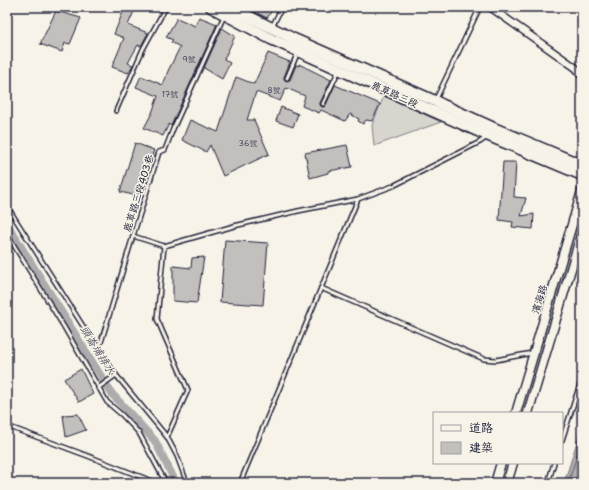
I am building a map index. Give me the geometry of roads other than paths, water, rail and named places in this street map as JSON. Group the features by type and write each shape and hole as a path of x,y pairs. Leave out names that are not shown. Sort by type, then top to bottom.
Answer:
{"main road":[{"name":"鹿草路三段","path":"212,7 228,9 271,29 301,47 342,65 489,136 582,175"},
{"name":"鹿草路三段","path":"228,9 271,39 301,47"},
{"name":"鹿草路三段","path":"342,65 435,101 496,129 582,165"}],"street":[{"path":"490,7 576,68 582,76"},
{"name":"濱海路","path":"516,412 582,191"},
{"path":"528,412 582,232"},
{"path":"495,483 501,464"},
{"path":"507,483 513,464"}],"lane":[{"path":"116,111 143,49 166,7"},
{"path":"271,29 282,7"},
{"path":"435,101 480,7"},
{"name":"鹿草路三段403巷","path":"99,349 132,236 159,152 165,150 173,129 228,9"},
{"path":"287,78 301,47"},
{"path":"323,104 342,65"},
{"path":"132,236 164,246 234,226 291,212 358,199 393,186 489,136"},
{"path":"240,483 358,199"},
{"path":"7,206 88,334 116,375 167,437 187,483"},
{"path":"7,234 64,327 98,388 107,402 139,433 166,483"},
{"path":"164,246 157,319 188,390 167,437"},
{"path":"320,288 484,359 496,360 534,352"},
{"path":"98,388 116,375"},
{"path":"563,437 582,378"},
{"path":"7,426 157,483"},
{"path":"548,483 554,464"}],"water":[{"path":"582,426 582,483 564,483"}],"waterway":[{"name":"頭崙埔排水","path":"7,224 112,394 155,441 176,483"}]}
